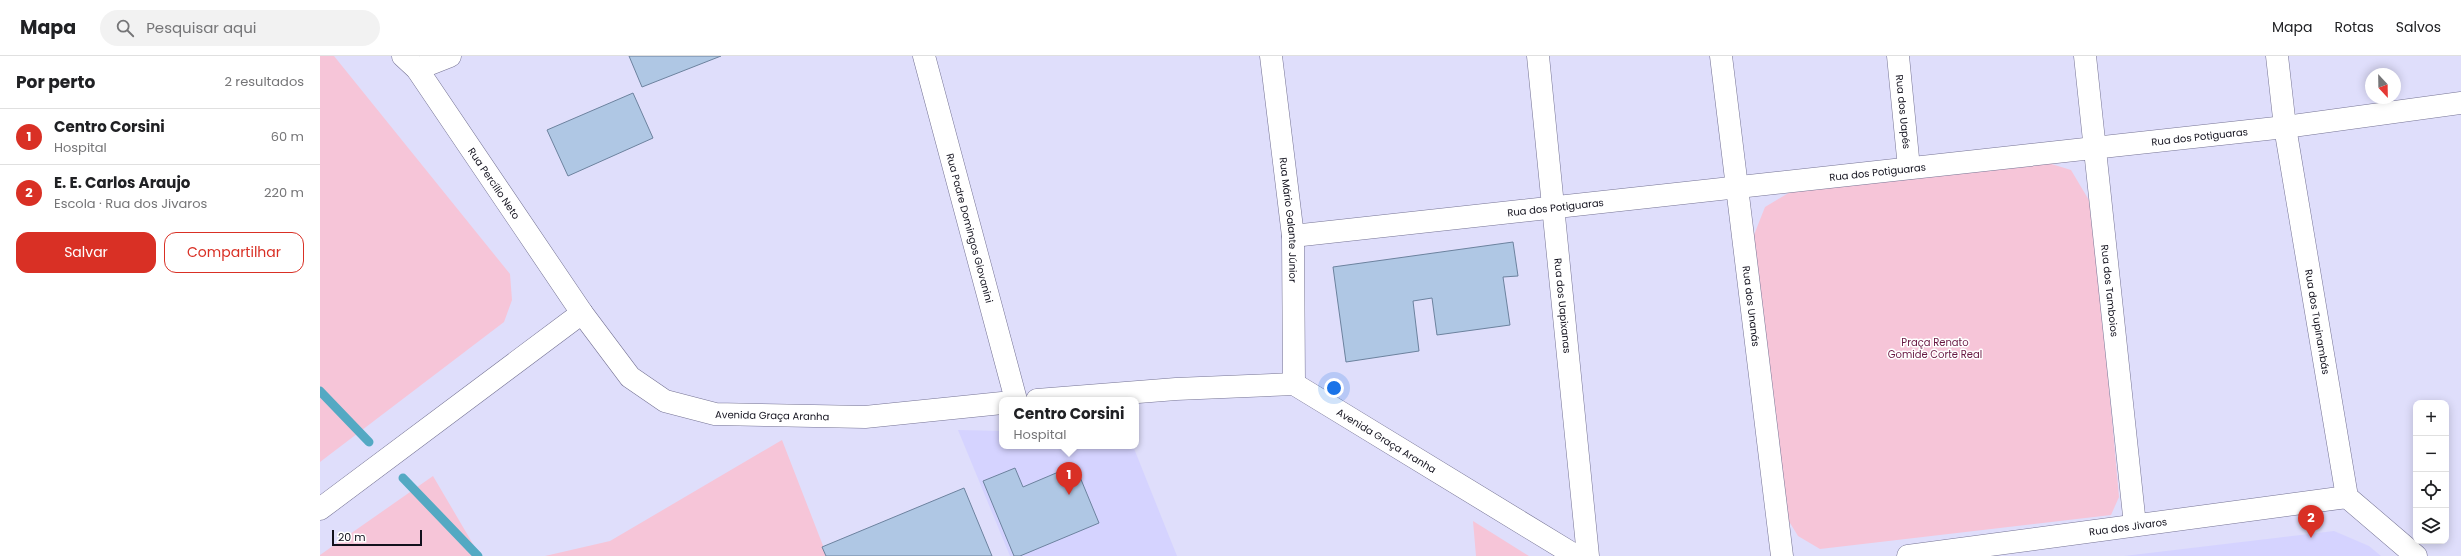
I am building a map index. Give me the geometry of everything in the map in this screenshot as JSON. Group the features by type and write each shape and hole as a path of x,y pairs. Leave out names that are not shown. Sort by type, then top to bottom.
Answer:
{"street":[{"path":"410,63 450,56"},
{"name":"Rua Padre Domingos Giovanini","path":"924,56 1015,397"},
{"name":"Rua Mário Galante Júnior","path":"1271,56 1293,236 1294,384"},
{"name":"Rua dos Uapixanas","path":"1538,56 1588,556"},
{"name":"Rua dos Unanás","path":"1721,56 1782,556"},
{"name":"Rua dos Uapés","path":"1898,56 1909,168"},
{"name":"Rua dos Tamboios","path":"2086,56 2097,148 2135,525"},
{"name":"Rua dos Tupinambás","path":"2277,56 2285,127 2347,496"},
{"name":"Rua Percílio Neto","path":"410,63 582,313"},
{"name":"Rua dos Potiguaras","path":"1293,236 2285,127 2461,104"},
{"path":"320,509 582,313"},
{"name":"Avenida Graça Aranha","path":"582,313 630,377 665,401 715,414 865,417 999,403"},
{"path":"1075,397 1176,389 1294,384"},
{"name":"Avenida Graça Aranha","path":"1294,384 1576,556"},
{"path":"2347,496 2416,556"},
{"name":"Rua dos Jivaros","path":"1908,556 2347,496"}],"shaded area":[{"path":"958,430 999,431 999,449 1134,449 1177,556 1010,556"},
{"path":"2334,531 2369,546 2381,556 2124,556"}],"green space":[{"path":"320,56 334,56 510,274 512,300 504,322 320,462"},
{"name":"Praça Renato Gomide Corte Real","path":"2045,162 2071,170 2093,207 2119,497 2111,515 1820,549 1798,536 1782,510 1752,240 1765,207 1792,191"},
{"path":"782,440 827,556 545,556 610,541"},
{"path":"433,476 480,556 320,556 320,555"},
{"path":"1473,521 1529,556 1476,556"}],"building":[{"path":"629,56 721,56 642,87"},
{"path":"633,93 653,138 568,176 547,130"},
{"path":"1513,242 1518,276 1503,277 1510,325 1437,335 1432,298 1413,301 1419,351 1346,362 1333,267"},
{"path":"1075,465 1099,523 1020,556 1014,556 983,481 1015,468 1023,487"},
{"path":"964,488 992,556 826,556 822,547"}],"waterway":[{"path":"320,391 369,442"},
{"path":"403,478 478,556"}],"place":[{"name":"Centro Corsini","path":"1069,495"},
{"name":"E. E. Carlos Araujo","path":"2311,538"}]}
